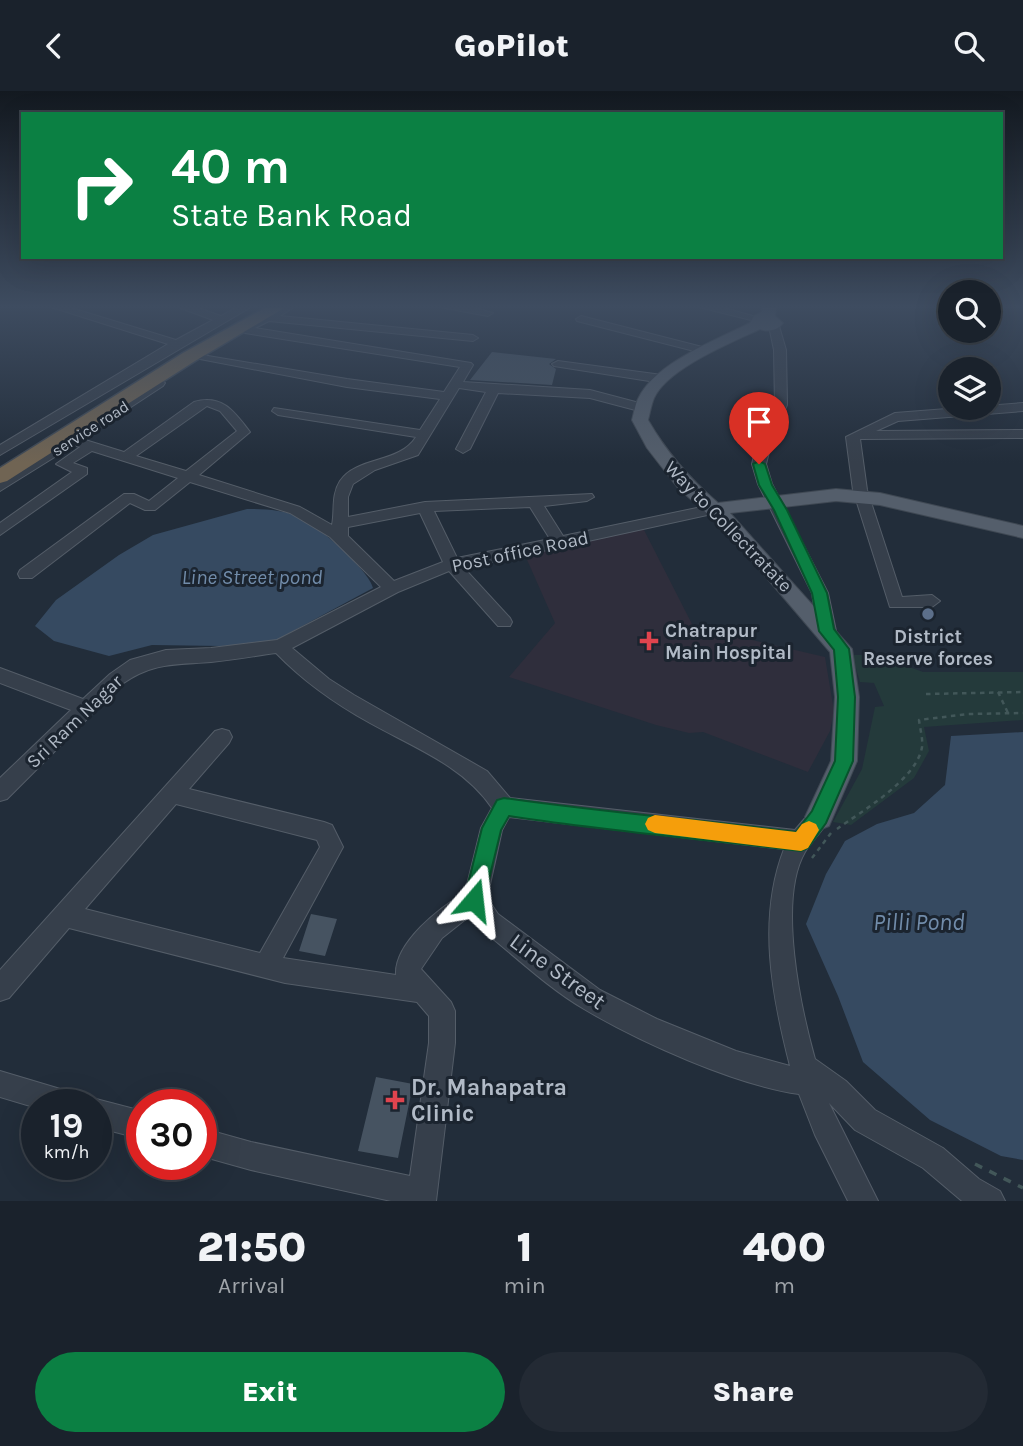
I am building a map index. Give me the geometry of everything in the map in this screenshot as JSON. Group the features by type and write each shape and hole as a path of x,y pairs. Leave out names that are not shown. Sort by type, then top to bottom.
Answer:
{"highway":[{"path":"0,462 167,359"},
{"path":"0,477 186,359"}],"main road":[{"path":"643,408 646,396 662,379 694,359"},
{"name":"Way to Collectratate","path":"643,408 640,420 656,448 684,484 716,509 841,649 846,697 844,761 819,817"},
{"name":"Post office Road","path":"716,509 811,496 863,498 917,507 1023,533"}],"street":[{"name":"service road","path":"0,451 153,359"},
{"name":"service road","path":"0,487 196,359"},
{"path":"215,359 347,383 445,396"},
{"path":"340,532 341,498 347,482 370,467 413,452 445,396 467,365 427,359"},
{"path":"780,359 781,405 766,436 759,464 765,485 820,593 827,631"},
{"path":"558,364 662,379"},
{"path":"453,384 590,394 643,408"},
{"path":"463,449 488,405 493,389"},
{"path":"26,574 129,497 150,507 244,432 220,403 209,400 127,456"},
{"path":"932,601 896,603 863,498 852,445 853,437 895,417 1023,407"},
{"path":"278,411 423,434"},
{"path":"860,435 1023,434"},
{"path":"72,440 295,510 340,532 392,588"},
{"path":"0,530 82,471 63,464 91,445"},
{"path":"340,532 425,507 587,497"},
{"path":"534,502 559,543"},
{"path":"425,507 452,564 504,622"},
{"name":"Post office Road","path":"280,646 392,588 452,564 716,509"},
{"path":"280,646 291,660 329,688 482,778 504,807 576,818 675,826 804,852"},
{"name":"Sri Ram Nagar","path":"0,792 116,679 136,665 166,656 211,655 280,646"},
{"path":"0,675 86,708"},
{"path":"0,989 222,737"},
{"path":"172,794 324,832 331,847 266,965"},
{"path":"217,1146 421,1197 442,1043 442,1011 407,972 418,946 441,921 474,900 492,828 504,807"},
{"path":"804,852 819,817"},
{"path":"804,852 794,851 782,897 782,961 791,1013 810,1083 863,1201"},
{"name":"Line Street","path":"474,900 490,922 591,999 649,1029 736,1064 775,1077 810,1083"},
{"path":"63,915 181,947 266,965 377,986 421,990"},
{"path":"810,1083 836,1091 865,1120 933,1158 969,1189 990,1201"},
{"path":"0,1084 21,1090"}],"path":[{"path":"998,692 1008,713"},
{"path":"926,694 1023,692"},
{"path":"804,852 881,796 915,766 922,748 919,720 968,714 1023,713"},
{"path":"963,1159 1023,1188"}],"shaded area":[{"name":"Chatrapur Main Hospital","path":"643,528 693,626 825,657 834,711 830,731 808,772 703,732 689,733 656,725 509,677 555,623 524,553"}],"green space":[{"path":"852,655 877,655 923,672 1023,672 1023,720 924,727 929,751 914,778 851,825 833,822 862,769 875,707 884,706 874,683 860,682"}],"water":[{"name":"Line Street pond","path":"247,509 282,512 310,523 353,560 370,580 373,588 269,644 152,645 109,656 54,641 35,626 56,600 119,555 153,535"},
{"name":"Pilli Pond","path":"1023,732 1023,1160 1001,1156 930,1120 863,1062 806,924 826,874 845,841 877,824 914,813 945,785 951,736"}],"building":[{"path":"487,359 556,359 549,364 556,369 552,385 470,380"},
{"path":"311,914 337,919 325,956 299,951"},
{"path":"376,1077 413,1084 398,1158 358,1151"}],"slow traffic":[{"path":"655,824 801,842 809,830"}],"place":[{"name":"District Reserve forces","path":"928,614"},
{"name":"Chatrapur Main Hospital","path":"649,641"},
{"name":"Dr. Mahapatra Clinic","path":"395,1100"}],"route":[{"path":"474,900 492,828 504,807 576,818 663,825 801,842 819,817 844,761 846,697 841,649 827,631 820,593 765,485 759,464"}]}
